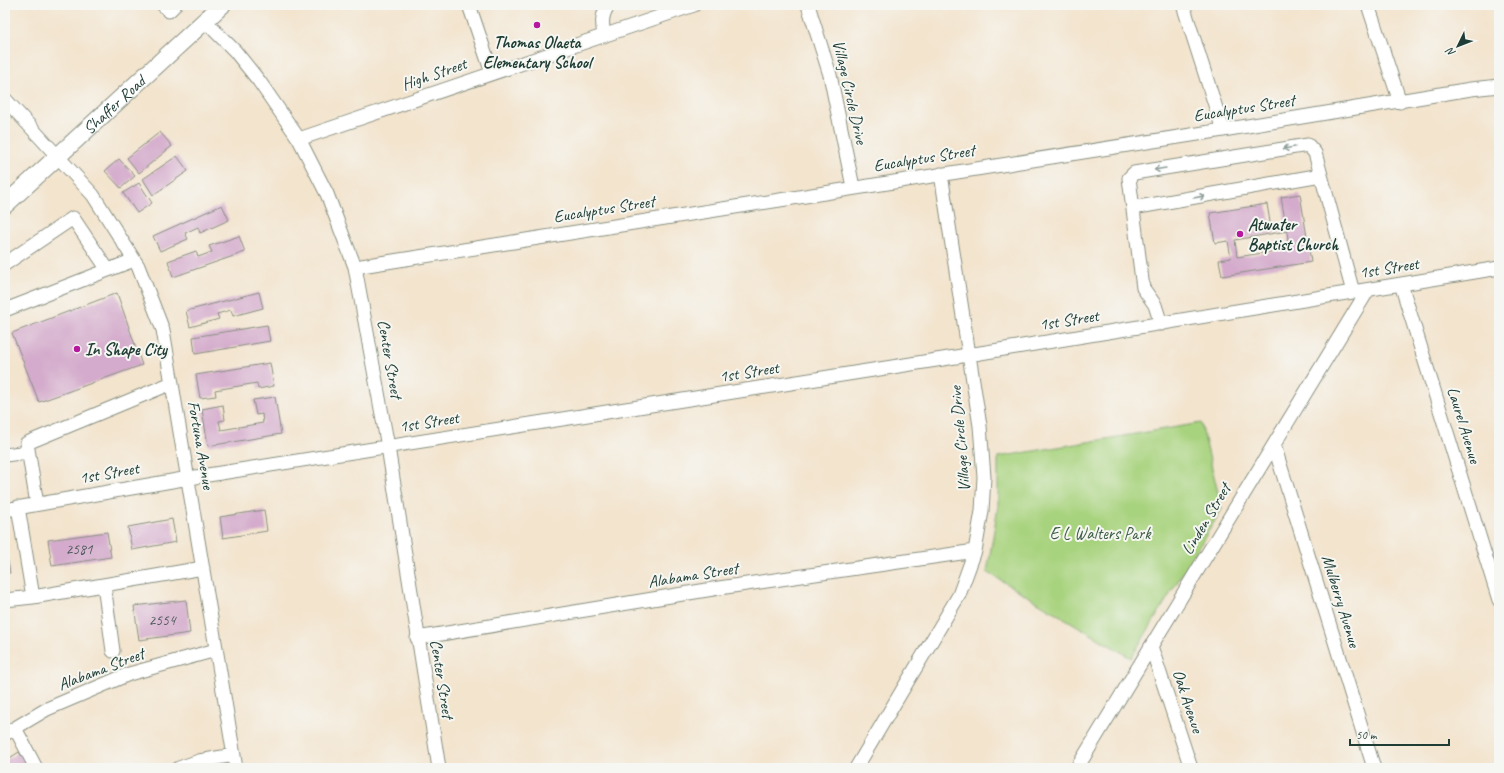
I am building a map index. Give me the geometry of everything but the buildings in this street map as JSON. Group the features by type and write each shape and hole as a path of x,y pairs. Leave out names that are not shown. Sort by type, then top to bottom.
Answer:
{"main road":[{"name":"Shaffer Road","path":"5,205 222,5"}],"street":[{"path":"469,5 492,73"},
{"path":"604,36 603,18 605,10 609,5"},
{"name":"High Street","path":"299,139 694,5"},
{"name":"Village Circle Drive","path":"808,5 830,75 853,187"},
{"path":"1183,5 1223,130"},
{"path":"1368,5 1400,102"},
{"name":"Center Street","path":"205,21 235,51 259,80 299,139 327,194 355,267 388,447 417,638 439,768"},
{"name":"Eucalyptus Street","path":"355,267 853,187 1400,102 1471,89 1499,86"},
{"name":"Fortuna Avenue","path":"5,99 93,195 134,260 163,330 189,478 236,768"},
{"path":"1161,324 1155,305 1143,288 1129,178 1134,173 1308,145 1315,153 1353,292"},
{"name":"Village Circle Drive","path":"856,768 958,595 975,551 982,511 984,477 980,426 941,174"},
{"path":"1133,208 1321,175"},
{"path":"5,264 74,218 108,270"},
{"path":"5,310 134,260"},
{"name":"1st Street","path":"5,510 189,478 968,355 1499,268"},
{"name":"Laurel Avenue","path":"1401,284 1499,600"},
{"name":"Linden Street","path":"1077,768 1368,290"},
{"path":"37,504 27,443 172,383"},
{"name":"Mulberry Avenue","path":"1274,445 1374,768"},
{"path":"5,455 28,452"},
{"path":"18,507 33,597"},
{"name":"Alabama Street","path":"417,638 718,588 975,551"},
{"path":"5,600 33,597 203,568"},
{"path":"104,585 113,651"},
{"name":"Oak Avenue","path":"1151,646 1191,768"},
{"name":"Alabama Street","path":"10,731 47,709 129,674 216,650"},
{"path":"10,731 36,768"},
{"path":"178,768 199,761 234,755"}],"green space":[{"name":"E L Walters Park","path":"1201,423 1222,509 1131,658 987,572 998,506 998,457"}],"place":[{"name":"Thomas Olaeta Elementary School","path":"537,25"},
{"name":"Atwater Baptist Church","path":"1240,234"},
{"name":"In Shape City","path":"77,349"}]}
